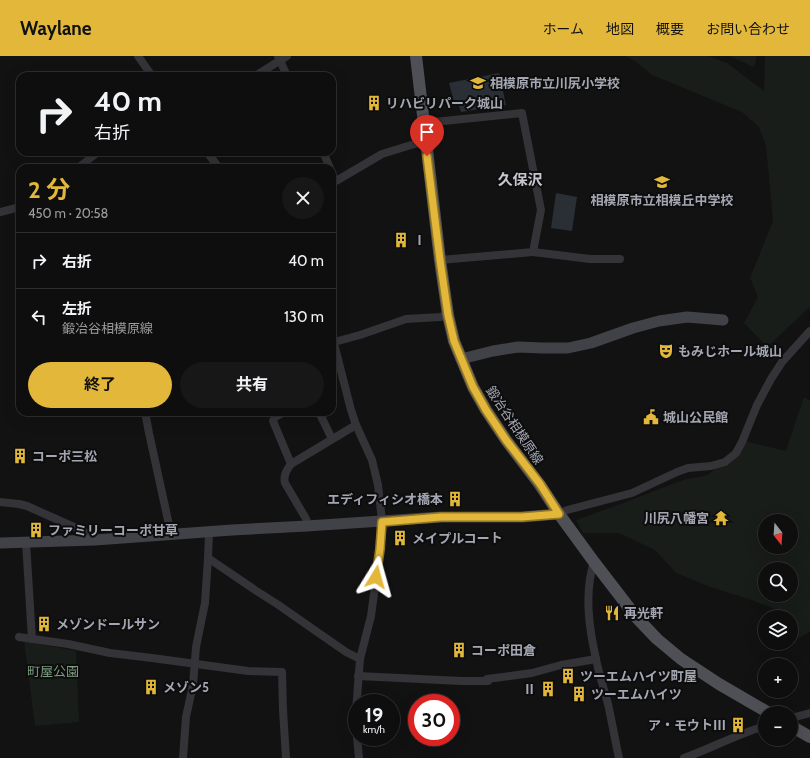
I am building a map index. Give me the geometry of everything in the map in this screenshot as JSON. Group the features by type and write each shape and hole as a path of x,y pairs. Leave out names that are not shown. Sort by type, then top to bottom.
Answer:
{"main road":[{"name":"鍛冶谷相模原線","path":"416,56 448,315 454,341 473,387 506,440 540,484 559,514 594,562 637,618 669,650 719,684 758,707"},
{"path":"798,730 810,737"}],"street":[{"path":"138,56 149,72"},
{"path":"261,72 282,57 286,72"},
{"path":"424,123 522,113 541,210 533,252"},
{"path":"336,181 382,154 426,141"},
{"path":"83,164 93,156"},
{"path":"0,212 16,208"},
{"path":"440,260 533,252 590,259 620,259"},
{"path":"336,338 366,333 406,319 440,317 448,315"},
{"path":"462,359 518,346 568,348 591,343 633,328 659,321 687,317 723,320"},
{"path":"0,543 95,540 441,517 522,517 559,514 567,510 632,493 688,468 711,466 725,462 736,453 757,405 774,373 810,331"},
{"path":"336,351 351,410 372,460 378,485 382,522 371,616 360,659 357,694"},
{"path":"146,416 171,534"},
{"path":"277,416 275,417 274,421 291,464"},
{"path":"321,416 332,439"},
{"path":"307,526 305,517 285,483 285,477 291,464 356,425"},
{"path":"0,502 27,506 83,531 95,540"},
{"path":"183,758 186,717 193,685 196,647 205,603 209,532"},
{"path":"26,542 32,639"},
{"path":"208,558 346,652 360,659"},
{"path":"594,562 590,582 589,614 596,659 608,705 619,758"},
{"path":"19,637 68,644 110,653 248,671 282,672 286,758"},
{"path":"358,676 461,681 488,680 532,673 561,665 596,659"},
{"path":"798,716 810,713"},
{"path":"684,758 703,751 741,733 758,728"},
{"path":"358,746 359,758"}],"green space":[{"path":"625,56 708,56 727,63 764,91 765,56 810,56 810,307 767,347 744,323 758,297 750,278 773,221 766,145 759,127 742,112 652,75 635,61"},
{"path":"730,56 756,56 756,61 753,67"},
{"path":"804,397 810,401 810,632 798,638 798,610 778,610 710,587 676,573 655,550 619,533 583,533 576,520 683,480 708,475 745,441 786,451"},
{"name":"町屋公園","path":"24,641 76,651 79,722 35,726"}],"shaded area":[{"path":"499,73 506,105 461,112 459,106 455,106 449,83"},
{"path":"556,193 577,197 572,231 551,228"}],"place":[{"name":"相模原市立川尻小学校","path":"478,83"},
{"name":"リハビリパーク城山","path":"374,103"},
{"name":"相模原市立相模丘中学校","path":"662,182"},
{"name":"Ⅰ","path":"401,240"},
{"name":"もみじホール城山","path":"666,351"},
{"name":"城山公民館","path":"651,417"},
{"name":"コーポ三松","path":"20,456"},
{"name":"エディフィシオ橋本","path":"455,499"},
{"name":"川尻八幡宮","path":"721,518"},
{"name":"ファミリーコーポ甘草","path":"36,530"},
{"name":"メイプルコート","path":"400,538"},
{"name":"再光軒","path":"612,613"},
{"name":"メゾンドールサン","path":"44,624"},
{"name":"コーポ田倉","path":"459,650"},
{"name":"ツーエムハイツ町屋","path":"568,676"},
{"name":"メゾン5","path":"151,687"},
{"name":"Ⅱ","path":"548,689"},
{"name":"ツーエムハイツ","path":"579,694"},
{"name":"ア・モウトⅢ","path":"738,725"}],"district":[{"name":"久保沢","path":"520,180"}],"route":[{"path":"376,577 382,522 441,517 522,517 559,514 540,484 506,440 486,410 473,387 454,341 448,315 427,156"}]}
